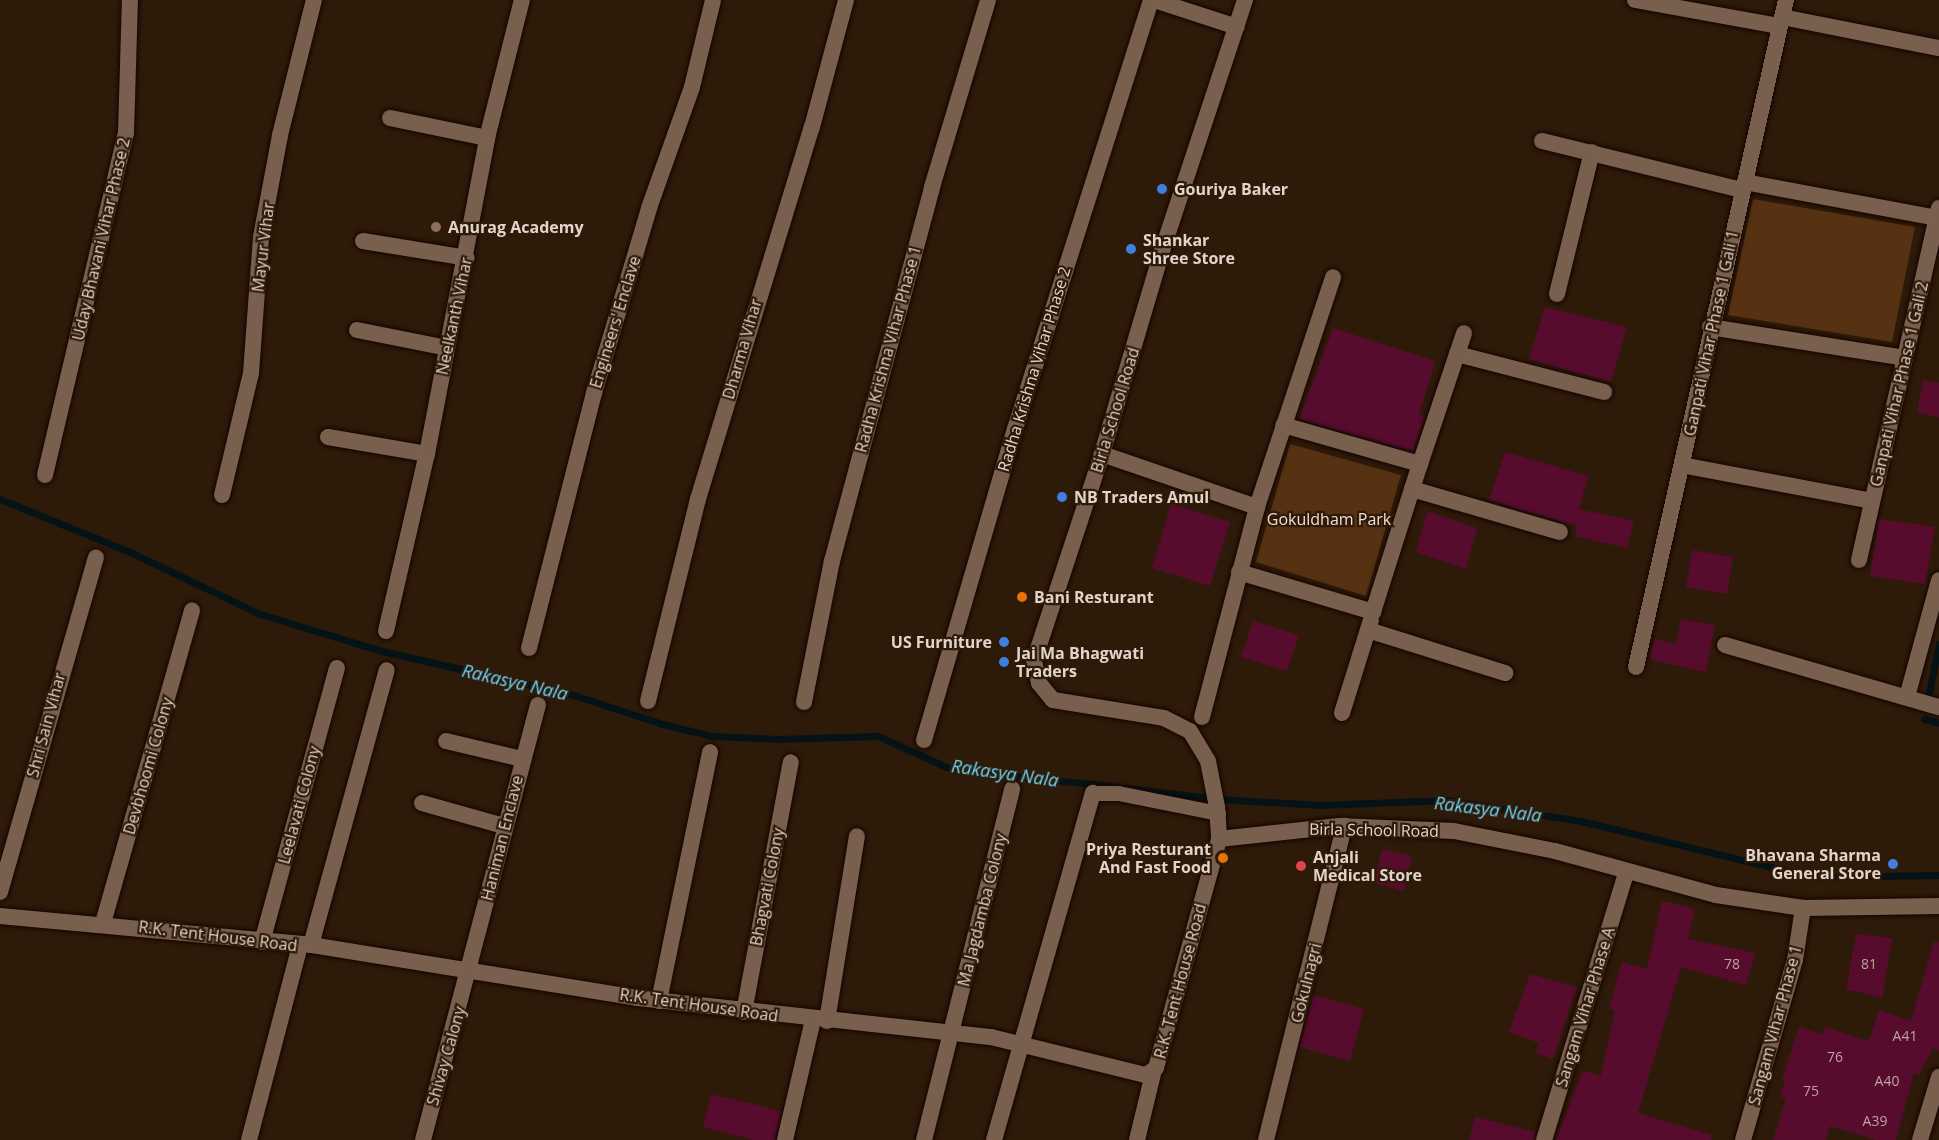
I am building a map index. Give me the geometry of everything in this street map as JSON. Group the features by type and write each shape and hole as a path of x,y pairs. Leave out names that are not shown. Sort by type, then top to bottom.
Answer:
{"street":[{"name":"Uday Bhavani Vihar Phase 2","path":"45,475 126,133 130,0"},
{"name":"Mayur Vihar","path":"222,495 251,373 261,237 280,135 314,0"},
{"name":"Neelkanth Vihar","path":"386,631 427,454 487,138 522,0"},
{"name":"Engineers' Enclave","path":"529,648 594,393 649,208 692,87 713,0"},
{"name":"Dharma Vihar","path":"648,701 698,499 812,127 846,0"},
{"name":"Radha Krishna Vihar Phase 1","path":"804,702 832,561 932,187 988,0"},
{"name":"Radha Krishna Vihar Phase 2","path":"924,740 1015,429 1152,0 1237,27"},
{"name":"Birla School Road","path":"1245,0 1162,251 1102,454 1034,661 1039,683 1053,700 1164,718 1190,731 1208,761 1217,810 1219,839 1344,826 1484,835 1555,851 1626,873 1716,895 1803,908 1939,906"},
{"path":"1635,0 1939,48"},
{"name":"Ganpati Vihar Phase 1 Gali 1","path":"1636,667 1682,465 1710,327 1786,0"},
{"path":"390,117 487,138"},
{"path":"1542,141 1744,186 1938,213"},
{"path":"1557,294 1592,152"},
{"name":"Ganpati Vihar Phase 1 Gali 2","path":"1859,560 1938,213"},
{"path":"363,241 466,258"},
{"path":"1202,717 1257,507 1333,277"},
{"path":"1710,327 1905,358"},
{"path":"357,330 447,348"},
{"path":"1342,714 1420,464 1464,333"},
{"path":"1457,354 1604,392"},
{"path":"1283,425 1420,464"},
{"path":"328,437 427,454"},
{"path":"1102,454 1257,507"},
{"path":"1682,465 1872,501"},
{"path":"1412,489 1560,532"},
{"name":"Shri Sain Vihar","path":"0,892 96,558"},
{"path":"1239,572 1373,612"},
{"path":"1907,698 1939,580"},
{"name":"Devbhoomi Colony","path":"104,923 192,610"},
{"path":"1368,630 1505,673"},
{"path":"1725,645 1939,707"},
{"name":"Leelavati Colony","path":"262,942 337,668"},
{"path":"249,1140 387,670"},
{"name":"Haniman Enclave","path":"470,971 504,826 538,705"},
{"path":"446,741 522,759"},
{"path":"658,1001 710,752"},
{"name":"Bhagvati Colony","path":"744,1012 790,762"},
{"name":"Ma Jagdamba Colony","path":"924,1140 1012,789"},
{"path":"994,1140 1093,793 1118,793 1217,810"},
{"path":"422,803 504,826"},
{"name":"Gokulnagri","path":"1266,1140 1344,826"},
{"path":"785,1140 820,1020 857,836"},
{"name":"R.K. Tent House Road","path":"1,921 104,923 305,946 658,1001 744,1012 951,1032 1022,1042 1153,1074 1219,839"},
{"name":"Sangam Vihar Phase A","path":"1544,1140 1626,873"},
{"name":"Sangam Vihar Phase 1","path":"1743,1140 1795,960 1803,908"},
{"name":"Shivay Calony","path":"423,1140 470,971"},
{"path":"1137,1140 1153,1074"},
{"path":"1920,1140 1939,1077"}],"green space":[{"path":"1753,199 1915,227 1892,342 1728,315"},
{"name":"Gokuldham Park","path":"1290,444 1401,475 1366,596 1256,562"}],"building":[{"path":"1545,307 1627,327 1611,382 1529,359"},
{"path":"1333,328 1435,361 1419,415 1425,416 1413,451 1299,419"},
{"path":"1923,380 1939,383 1939,417 1917,413"},
{"path":"1505,452 1588,476 1579,509 1634,521 1627,548 1575,536 1577,526 1489,500"},
{"path":"1171,504 1230,522 1210,586 1152,568"},
{"path":"1427,511 1477,528 1466,569 1416,552"},
{"path":"1879,519 1935,527 1925,584 1870,576"},
{"path":"1692,550 1733,557 1727,594 1686,587"},
{"path":"1681,619 1715,625 1706,672 1650,660 1654,639 1676,644"},
{"path":"1253,621 1299,635 1287,671 1241,657"},
{"path":"1382,849 1412,856 1404,891 1374,883"},
{"path":"1662,901 1695,909 1688,939 1755,953 1746,985 1681,967 1638,1113 1712,1135 1711,1140 1556,1140 1583,1070 1601,1076 1615,1010 1609,1009 1622,962 1647,969"},
{"path":"1856,934 1892,938 1882,998 1846,989"},
{"path":"1934,941 1939,942 1939,1051 1933,1048 1919,1075 1914,1073 1896,1140 1876,1140 1830,1126 1826,1140 1773,1140 1786,1098 1780,1097 1785,1081 1782,1080 1799,1027 1822,1034 1825,1027 1869,1041 1879,1010 1911,1021"},
{"path":"1530,974 1577,987 1553,1059 1536,1053 1539,1043 1509,1032"},
{"path":"1313,995 1364,1009 1350,1061 1300,1047"},
{"path":"711,1094 781,1111 775,1140 754,1140 703,1127"},
{"path":"1475,1117 1536,1132 1534,1140 1469,1140"}],"waterway":[{"name":"Rakasya Nala","path":"0,499 132,553 260,614 382,651 574,695 662,724 712,736 778,739 878,736 953,770 1112,786"},
{"path":"1929,693 1939,644"},
{"path":"1924,719 1939,723"},
{"name":"Rakasya Nala","path":"1126,788 1217,799 1321,805 1448,800 1581,821 1813,877 1939,875"}],"place":[{"name":"Gouriya Baker","path":"1162,189"},
{"name":"Anurag Academy","path":"436,227"},
{"name":"Shankar Shree Store","path":"1131,249"},
{"name":"NB Traders Amul","path":"1062,497"},
{"name":"Bani Resturant","path":"1022,597"},
{"name":"US Furniture","path":"1004,642"},
{"name":"Jai Ma Bhagwati Traders","path":"1004,662"},
{"name":"Priya Resturant And Fast Food","path":"1223,858"},
{"name":"Bhavana Sharma General Store","path":"1893,864"},
{"name":"Anjali Medical Store","path":"1301,866"}]}
